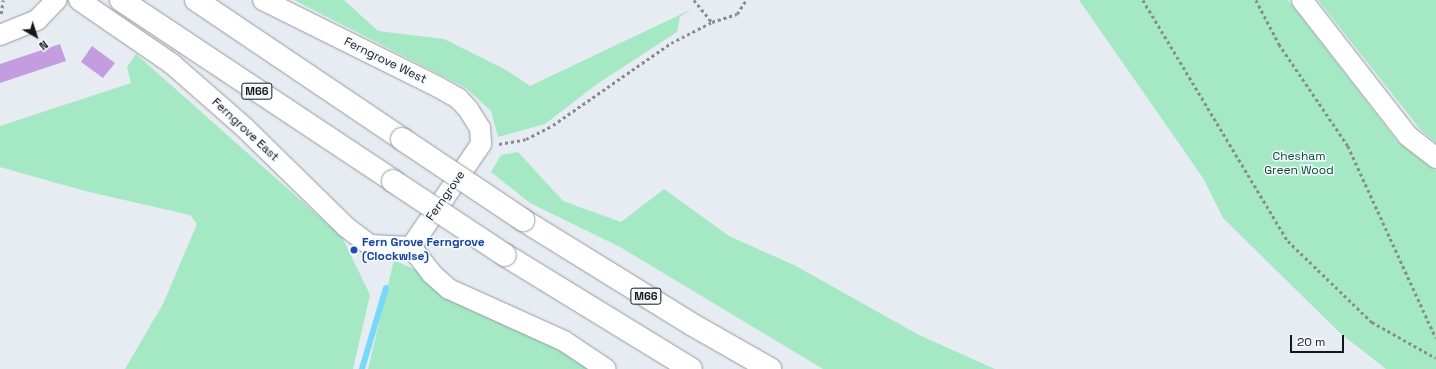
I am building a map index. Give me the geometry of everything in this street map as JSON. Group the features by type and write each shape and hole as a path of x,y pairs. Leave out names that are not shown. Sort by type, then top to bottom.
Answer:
{"highway":[{"name":"M66","path":"121,0 505,255 691,369"},
{"name":"M66","path":"196,0 524,220 693,325 770,369"}],"street":[{"path":"0,35 37,20 56,0"},
{"name":"Ferngrove East","path":"79,0 172,64 245,128 352,231 370,245 411,247"},
{"name":"Ferngrove West","path":"263,0 458,98 468,109 480,128 481,144"},
{"path":"1302,0 1408,136 1436,158"},
{"name":"Ferngrove","path":"411,247 481,144"},
{"path":"411,247 431,273 449,289 564,341 606,369"}],"path":[{"path":"0,19 3,0"},
{"path":"694,0 712,22"},
{"path":"481,144 503,144 526,139 553,125 671,43 712,22 737,14 746,0"},
{"path":"1143,0 1288,241 1372,322 1436,358"},
{"path":"1256,0 1279,44 1348,146 1436,338"}],"green space":[{"path":"294,0 344,0 378,31 444,39 506,70 530,86 692,9 680,17 677,32 597,84 545,124 498,137 491,111 466,88"},
{"name":"Chesham Green Wood","path":"1079,0 1288,0 1397,141 1436,171 1436,369 1386,369 1340,333 1223,218 1203,178"},
{"path":"1318,0 1436,0 1436,143 1420,129"},
{"path":"136,54 342,237 370,295 353,369 125,369 163,304 197,224 190,215 85,191 0,167 0,126 131,83 127,67"},
{"path":"518,152 563,201 621,222 664,189 729,236 796,266 919,335 995,369 823,369 620,247 530,203 491,172 501,155"},
{"path":"394,260 424,274 592,369 368,369"}],"building":[{"path":"60,44 66,61 0,83 0,64"},
{"path":"92,46 115,63 103,78 81,62"}],"waterway":[{"path":"362,369 386,288"}],"place":[{"name":"Fern Grove Ferngrove (Clockwise)","path":"354,250"}]}
